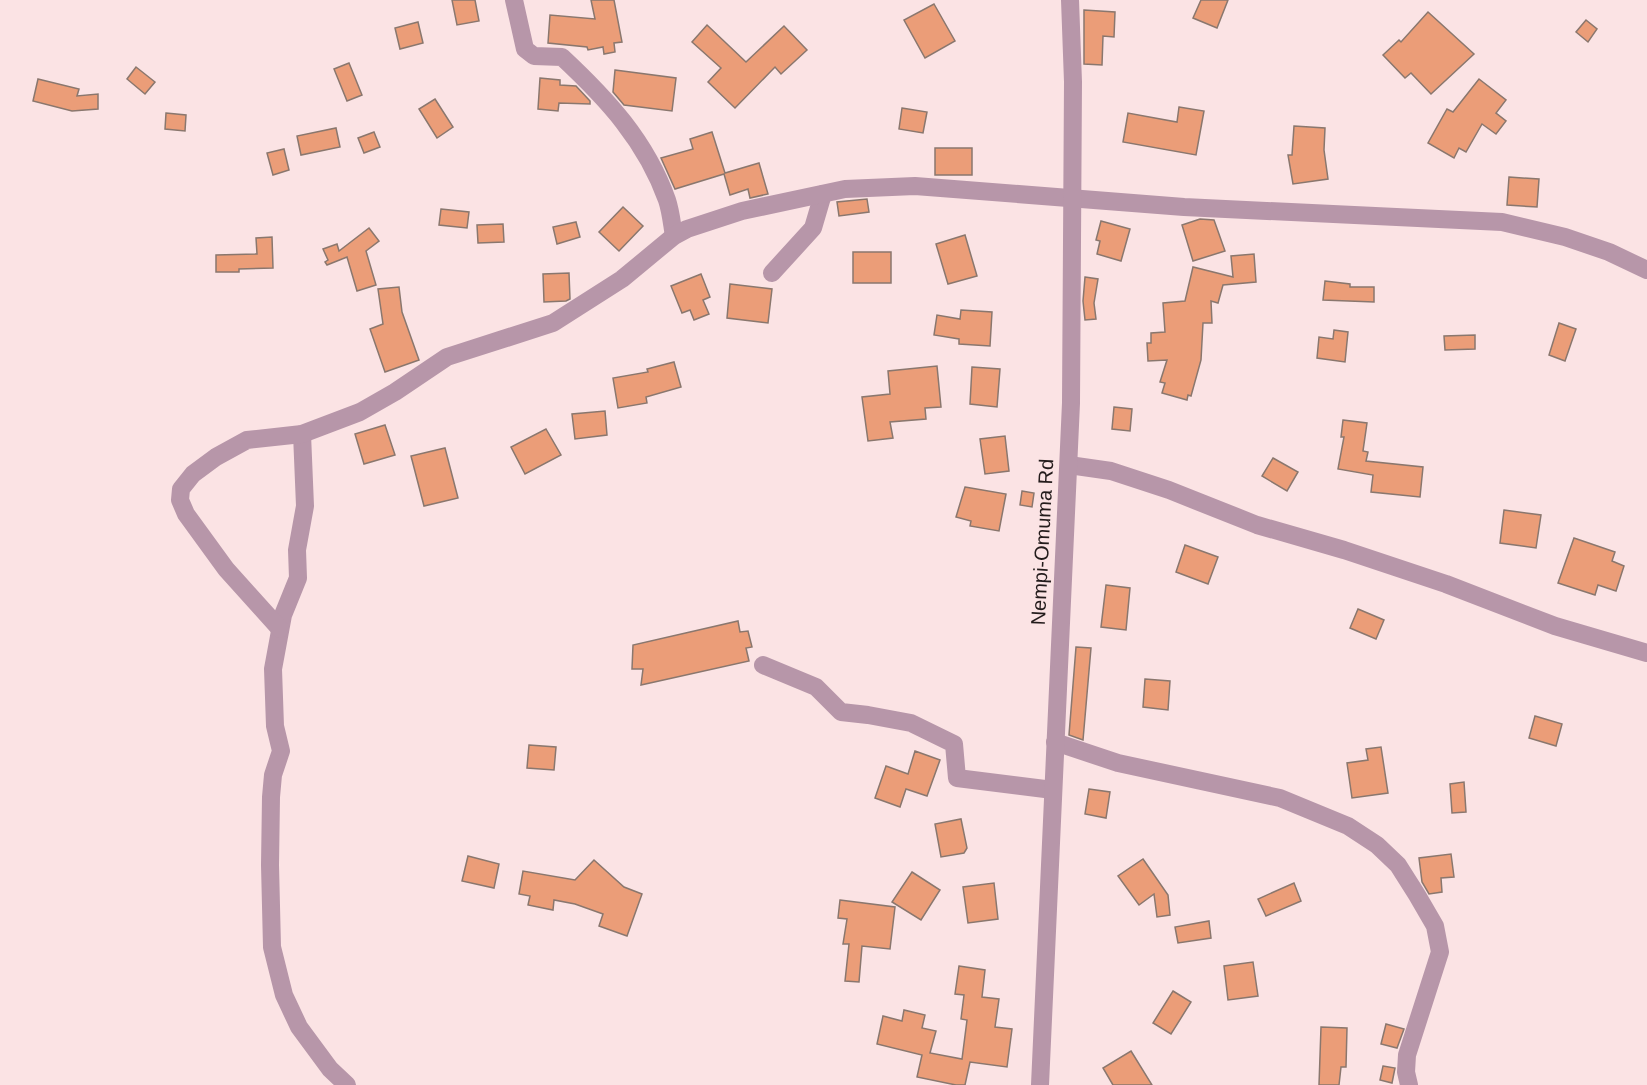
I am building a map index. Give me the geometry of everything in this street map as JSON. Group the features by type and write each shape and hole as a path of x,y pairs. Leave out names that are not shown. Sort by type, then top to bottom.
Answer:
{"street":[{"path":"514,0 525,49 534,56 562,57 624,121 651,167 667,202 674,236"},
{"name":"Nempi-Omuma Rd","path":"1040,1085 1069,465 1073,82 1070,0"},
{"path":"280,629 226,569 186,514 180,500 181,489 194,474 216,457 247,440 302,434 360,412 447,357 554,323 622,279 674,236 687,229 742,211 845,189 915,186 1295,214 1502,222 1565,237 1609,252 1647,270"},
{"path":"772,273 813,228 823,194"},
{"path":"302,434 305,506 297,550 297,578 283,615 273,669 275,726 281,751 273,776 271,797 272,947 284,995 299,1027 330,1069 347,1085"},
{"path":"1069,465 1111,471 1169,490 1257,525 1390,565 1555,626 1647,653"},
{"path":"763,665 816,687 841,712 911,723 954,744 957,778 1053,790"},
{"path":"1055,742 1118,763 1280,798 1348,826 1377,845 1391,858 1411,885 1435,926 1440,952 1407,1055 1406,1072 1409,1085"}],"building":[{"path":"452,0 475,0 479,21 457,25"},
{"path":"591,0 614,0 622,42 614,43 615,52 604,54 603,47 588,50 587,47 548,43 550,15 595,19"},
{"path":"1201,0 1228,0 1217,28 1193,18"},
{"path":"934,4 955,41 925,58 904,20"},
{"path":"1084,10 1115,12 1114,37 1103,36 1102,65 1084,64"},
{"path":"1428,12 1474,54 1431,94 1411,73 1405,78 1383,55 1399,40 1401,42"},
{"path":"1586,20 1597,29 1588,42 1576,32"},
{"path":"418,22 423,43 400,49 395,28"},
{"path":"707,25 746,62 784,26 807,50 781,74 775,67 735,108 708,82 721,68 692,42"},
{"path":"349,63 362,95 347,101 334,69"},
{"path":"136,67 155,82 145,94 127,79"},
{"path":"615,70 676,78 672,111 624,105 613,92"},
{"path":"540,78 560,80 560,85 576,86 590,101 590,104 559,103 558,111 538,109"},
{"path":"38,79 79,89 77,96 98,94 98,109 72,111 33,101"},
{"path":"1479,79 1506,100 1496,113 1506,121 1496,134 1482,124 1466,152 1459,148 1454,158 1428,143 1447,109 1453,112"},
{"path":"435,99 453,127 437,138 419,109"},
{"path":"1179,107 1204,111 1196,155 1123,142 1128,113 1177,122"},
{"path":"902,108 927,112 923,133 899,129"},
{"path":"166,113 186,115 185,131 165,129"},
{"path":"1294,126 1325,128 1324,150 1328,179 1293,184 1288,155 1292,155"},
{"path":"336,128 340,147 301,155 297,136"},
{"path":"374,132 380,147 364,153 358,138"},
{"path":"712,132 725,173 759,163 768,194 750,198 748,189 730,195 724,174 675,189 661,158 693,149 690,139"},
{"path":"935,148 972,148 972,175 935,175"},
{"path":"284,149 289,170 273,175 267,153"},
{"path":"1509,177 1539,179 1537,207 1507,205"},
{"path":"867,199 869,212 839,216 837,202"},
{"path":"623,207 643,226 619,251 599,232"},
{"path":"441,209 469,212 467,228 439,225"},
{"path":"1200,219 1214,220 1225,251 1193,261 1182,225"},
{"path":"1101,221 1130,229 1121,261 1097,254 1100,241 1096,240"},
{"path":"576,222 580,237 557,244 553,227"},
{"path":"503,224 504,242 478,243 477,225"},
{"path":"369,228 379,241 366,251 376,285 357,291 347,257 327,265 325,262 328,260 323,249 337,244 339,251"},
{"path":"965,235 977,276 948,284 936,244"},
{"path":"272,237 273,268 216,272 216,255 257,254 256,238"},
{"path":"853,252 891,252 891,283 853,283"},
{"path":"1254,254 1256,282 1223,285 1218,303 1211,301 1212,323 1203,323 1201,360 1191,396 1188,395 1187,400 1162,393 1165,383 1160,382 1167,360 1148,361 1147,343 1151,343 1151,333 1165,332 1163,303 1185,301 1193,267 1233,277 1231,256"},
{"path":"569,273 570,299 544,302 543,274"},
{"path":"701,274 710,297 703,300 709,314 694,320 690,310 682,313 671,286"},
{"path":"1085,277 1098,279 1094,303 1096,319 1085,320 1083,301"},
{"path":"1325,281 1350,284 1350,287 1374,287 1374,302 1323,300"},
{"path":"730,284 772,289 768,323 727,318"},
{"path":"399,287 402,312 419,360 385,372 370,329 383,324 378,289"},
{"path":"961,310 992,312 990,346 959,344 959,339 934,335 937,315 960,319"},
{"path":"1559,323 1576,329 1565,361 1549,355"},
{"path":"1334,330 1348,332 1345,362 1317,358 1319,337 1333,339"},
{"path":"1475,335 1475,349 1445,350 1444,336"},
{"path":"674,362 681,387 646,397 647,403 618,408 613,378 648,372 647,369"},
{"path":"937,366 941,407 925,408 926,419 890,422 893,438 868,441 862,397 890,394 888,371"},
{"path":"972,367 1000,369 997,407 970,404"},
{"path":"1114,407 1132,409 1130,431 1112,429"},
{"path":"605,411 607,435 575,439 572,414"},
{"path":"1343,420 1367,423 1363,451 1368,452 1366,461 1423,467 1420,497 1371,492 1373,475 1338,469 1344,437 1341,437"},
{"path":"385,425 395,455 364,464 355,434"},
{"path":"546,429 561,455 525,474 511,447"},
{"path":"1005,436 1009,471 985,474 980,439"},
{"path":"445,448 458,498 424,506 411,456"},
{"path":"1273,458 1298,472 1287,491 1262,476"},
{"path":"965,487 1006,494 999,531 970,526 971,521 956,517"},
{"path":"1022,491 1034,493 1032,507 1020,505"},
{"path":"1504,510 1541,515 1536,548 1500,543"},
{"path":"1574,538 1615,552 1612,561 1624,566 1616,591 1598,585 1595,595 1558,583"},
{"path":"1185,545 1218,557 1208,584 1176,572"},
{"path":"1106,585 1130,588 1126,630 1101,627"},
{"path":"1358,609 1384,620 1376,639 1350,628"},
{"path":"738,621 740,632 748,631 752,647 746,648 749,661 641,685 643,669 632,669 633,645"},
{"path":"1076,647 1091,648 1083,740 1069,735"},
{"path":"1145,679 1170,681 1168,710 1143,707"},
{"path":"1535,716 1562,724 1556,746 1529,738"},
{"path":"529,745 556,747 554,770 527,768"},
{"path":"1381,747 1388,793 1352,798 1347,763 1368,760 1366,749"},
{"path":"915,751 940,760 927,796 906,789 900,807 875,798 886,766 908,774"},
{"path":"1464,782 1466,812 1452,813 1450,784"},
{"path":"1089,789 1110,792 1106,818 1085,814"},
{"path":"961,819 967,848 964,853 941,857 935,824"},
{"path":"1451,854 1454,877 1441,878 1442,892 1429,894 1422,882 1419,858"},
{"path":"468,856 499,864 494,888 462,881"},
{"path":"1143,859 1168,895 1170,915 1157,917 1154,894 1139,905 1118,876"},
{"path":"594,860 624,887 642,894 627,936 599,926 603,914 575,904 554,900 553,910 528,905 530,896 519,894 523,871 575,880"},
{"path":"912,872 940,890 921,920 892,902"},
{"path":"994,883 998,919 968,923 963,887"},
{"path":"1294,883 1301,901 1266,916 1258,899"},
{"path":"840,900 895,907 890,949 862,946 859,982 845,981 849,944 843,944 847,919 838,918"},
{"path":"1209,921 1211,938 1178,943 1175,927"},
{"path":"1253,962 1258,996 1228,1000 1224,966"},
{"path":"959,966 985,970 982,997 999,999 995,1027 1012,1029 1007,1067 970,1062 965,1085 917,1077 922,1055 877,1044 883,1016 902,1021 904,1010 925,1015 922,1028 936,1031 930,1053 962,1059 967,1020 961,1019 964,995 955,994"},
{"path":"1173,991 1191,1002 1171,1034 1153,1023"},
{"path":"1386,1024 1404,1029 1397,1048 1381,1044"},
{"path":"1321,1027 1347,1028 1346,1067 1341,1067 1339,1085 1319,1085"},
{"path":"1131,1051 1152,1085 1113,1085 1103,1068"},
{"path":"1383,1066 1395,1068 1392,1083 1380,1080"}]}
